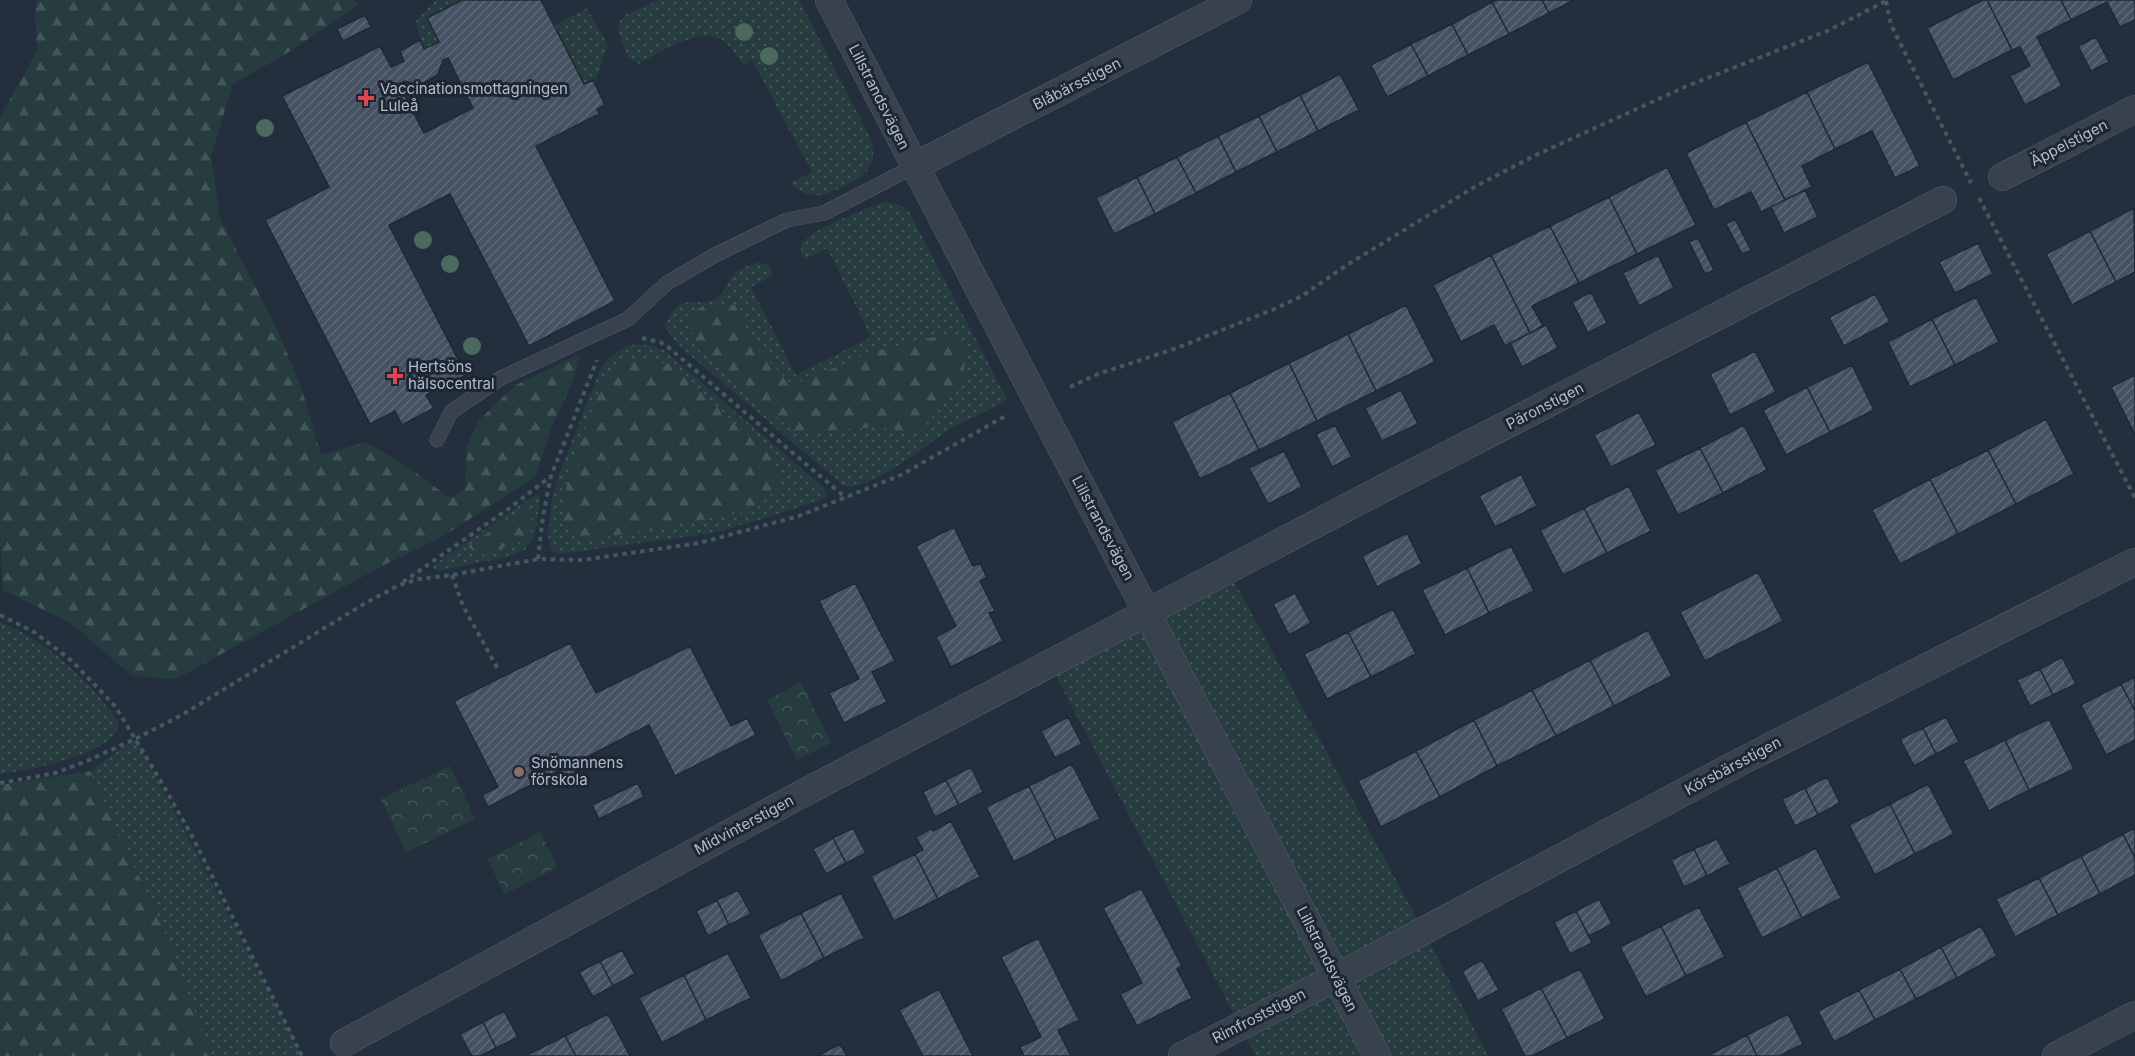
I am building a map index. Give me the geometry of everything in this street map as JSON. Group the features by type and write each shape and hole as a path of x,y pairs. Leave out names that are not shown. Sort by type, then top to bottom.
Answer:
{"street":[{"name":"Lillstrandsvägen","path":"829,0 1377,1056"},
{"name":"Blåbärsstigen","path":"915,166 1238,0"},
{"name":"Äppelstigen","path":"2002,177 2135,109"},
{"name":"Päronstigen","path":"1148,613 1401,479 1943,200"},
{"name":"Körsbärsstigen","path":"1337,977 1742,761 2134,562"},
{"name":"Midvinterstigen","path":"344,1043 796,797 1148,613"},
{"name":"Rimfroststigen","path":"1182,1056 1337,977"},
{"path":"2056,1056 2135,1015"}],"lane":[{"path":"437,440 451,412 501,378 628,319 667,283 715,255 787,220 824,213 915,166"}],"path":[{"path":"1070,387 1098,374 1177,348 1302,296 1347,265 1476,186 1538,154 1687,86 1827,31 1887,0 1891,25 1973,187"},
{"path":"1979,197 2135,498"},
{"path":"637,338 660,342 669,348 846,498"},
{"path":"538,560 551,476 597,359"},
{"path":"399,585 419,579 538,560 583,560 699,543 799,516 902,476 1007,415"},
{"path":"0,783 56,773 135,739 180,716 399,585 511,507 551,476"},
{"path":"452,575 464,606 499,671"},
{"path":"0,615 34,632 72,661 115,706 193,838 302,1056"}],"green space":[{"path":"37,0 354,0 359,5 287,53 233,84 211,156 220,218 278,331 302,390 321,455 366,442 408,467 450,498 465,489 467,445 479,420 516,385 580,354 573,381 551,429 535,477 440,538 382,566 176,679 132,676 71,623 3,590 0,537 0,117 37,51 35,13"},
{"path":"436,0 462,0 427,18 439,42 424,49 416,21"},
{"path":"658,0 799,0 870,137 873,155 869,169 853,181 824,194 805,193 791,183 812,172 752,60 743,65 732,49 717,38 708,36 688,40 638,64 628,57 617,29 619,22 626,15"},
{"path":"587,8 608,45 594,82 592,80 584,84 554,26"},
{"path":"885,202 894,203 908,210 1007,399 945,432 881,476 855,486 844,486 685,351 673,339 665,326 676,307 717,298 733,275 758,262 769,265 774,275 751,287 796,375 871,337 827,248 806,259 802,256 801,247 808,237 828,225"},
{"path":"706,304 735,305 756,347 792,385 875,351 947,334 965,347 964,382 918,433 874,427 796,434 699,350 687,316"},
{"path":"636,344 664,350 824,488 827,497 714,533 560,554 552,552 548,538 552,496 601,367 616,352"},
{"path":"629,358 670,364 773,458 780,487 752,511 584,541 561,523 569,473 601,385"},
{"path":"541,494 535,535 525,550 507,557 436,571 431,567 530,498"},
{"path":"531,512 531,538 479,556 468,546 517,513"},
{"path":"1221,557 1423,930 1488,1056 1256,1056 1049,663 1148,612"},
{"path":"0,622 35,640 81,677 119,722 114,735 93,750 78,756 27,770 0,774"},
{"path":"801,682 831,743 797,760 767,700"},
{"path":"136,738 302,1056 212,1056 163,928 90,771"},
{"path":"450,766 475,819 406,852 381,799"},
{"path":"90,771 163,928 212,1056 0,1056 0,785"},
{"path":"540,832 558,867 505,894 487,859"}],"building":[{"path":"462,0 541,0 584,84 593,80 605,105 597,109 599,114 536,146 615,301 529,346 450,194 389,225 466,375 426,395 434,408 402,425 395,411 370,424 265,220 329,187 282,96 380,46 391,67 404,61 400,51 420,40 424,49 439,42 427,18","holes":["448,58 473,108 424,133 399,84 405,81 418,86 438,75 443,60"]},
{"path":"1542,0 1549,13 1509,34 1492,2"},
{"path":"1542,0 1574,0 1549,13"},
{"path":"1987,0 2012,50 1953,80 1927,28"},
{"path":"1987,0 2061,0 2071,20 2037,37 2062,86 2025,105 2010,76 2030,66 2020,47 2012,50"},
{"path":"2061,0 2135,0 2135,20 2120,27 2107,2 2071,20"},
{"path":"1492,2 1509,34 1468,55 1452,24"},
{"path":"365,15 371,27 343,41 337,29"},
{"path":"1452,24 1468,55 1428,76 1411,44"},
{"path":"2096,37 2109,62 2091,71 2078,46"},
{"path":"1411,44 1428,76 1387,97 1371,65"},
{"path":"1868,62 1920,166 1895,178 1872,131 1835,149 1807,92"},
{"path":"1340,74 1359,110 1318,131 1300,95"},
{"path":"1807,92 1835,149 1802,166 1812,187 1785,200 1746,122"},
{"path":"1300,95 1318,131 1277,152 1259,116"},
{"path":"1259,116 1277,152 1236,172 1218,136"},
{"path":"1746,122 1785,200 1761,212 1751,192 1714,210 1686,153"},
{"path":"1218,136 1236,172 1196,193 1177,157"},
{"path":"1177,157 1196,193 1155,214 1137,177"},
{"path":"1667,167 1696,225 1637,254 1609,197"},
{"path":"1137,177 1155,214 1114,234 1096,198"},
{"path":"1805,190 1818,217 1784,233 1771,207"},
{"path":"1609,197 1637,254 1579,283 1550,226"},
{"path":"2134,208 2135,272 2116,282 2090,231"},
{"path":"1735,219 1751,250 1742,254 1726,224"},
{"path":"1550,226 1579,283 1532,306 1543,326 1530,333 1491,255"},
{"path":"2090,231 2116,282 2072,305 2046,254"},
{"path":"1698,238 1714,270 1705,274 1689,242"},
{"path":"1978,243 1993,274 1955,293 1939,262"},
{"path":"1491,255 1530,333 1505,346 1494,325 1461,342 1433,285"},
{"path":"1658,255 1674,288 1639,306 1623,273"},
{"path":"1591,292 1607,323 1588,333 1572,302"},
{"path":"1875,294 1890,322 1844,346 1829,317"},
{"path":"1976,297 1999,342 1955,365 1932,319"},
{"path":"1406,305 1435,362 1376,391 1348,334"},
{"path":"1932,319 1955,365 1910,387 1888,342"},
{"path":"1546,325 1558,348 1522,367 1510,343"},
{"path":"1348,334 1376,391 1317,421 1289,363"},
{"path":"1755,351 1776,392 1730,415 1710,374"},
{"path":"1289,363 1317,421 1259,450 1230,393"},
{"path":"1852,365 1874,410 1830,432 1807,387"},
{"path":"2135,375 2135,435 2111,387"},
{"path":"1807,387 1830,432 1786,455 1763,410"},
{"path":"1401,390 1418,424 1382,441 1365,408"},
{"path":"1230,393 1259,450 1200,479 1172,422"},
{"path":"1639,412 1656,445 1611,467 1594,435"},
{"path":"2046,419 2074,474 2016,504 1988,450"},
{"path":"1335,425 1352,457 1332,467 1316,434"},
{"path":"1744,425 1767,470 1723,493 1700,448"},
{"path":"1700,448 1723,493 1678,515 1655,470"},
{"path":"1988,450 2016,504 1958,534 1930,479"},
{"path":"1284,451 1302,487 1268,504 1249,468"},
{"path":"1521,474 1537,506 1495,527 1479,496"},
{"path":"1930,479 1958,534 1900,564 1872,510"},
{"path":"1629,486 1651,531 1607,553 1584,508"},
{"path":"1584,508 1607,553 1563,575 1540,530"},
{"path":"954,527 973,566 980,563 987,578 980,581 995,611 989,613 1003,641 951,667 936,637 956,626 916,546"},
{"path":"1407,533 1422,564 1377,587 1362,556"},
{"path":"1511,546 1534,591 1489,613 1467,568"},
{"path":"1467,568 1489,613 1445,635 1422,590"},
{"path":"1758,572 1783,621 1705,661 1680,612"},
{"path":"855,583 895,661 872,672 887,702 844,723 829,693 859,679 819,601"},
{"path":"1295,593 1311,623 1289,635 1273,604"},
{"path":"1393,609 1416,654 1371,677 1348,632"},
{"path":"1648,630 1672,676 1614,706 1590,660"},
{"path":"1348,632 1371,677 1327,699 1304,654"},
{"path":"570,643 596,693 690,646 731,726 747,718 756,735 675,776 649,725 575,763 579,772 563,781 558,771 488,807 482,795 498,787 454,701"},
{"path":"2062,657 2076,684 2053,695 2040,669"},
{"path":"1590,660 1614,706 1556,736 1532,690"},
{"path":"2040,669 2053,695 2030,706 2017,680"},
{"path":"2135,677 2135,711 2121,684"},
{"path":"2121,684 2135,711 2135,740 2106,755 2081,705"},
{"path":"1532,690 1556,736 1497,766 1474,720"},
{"path":"1068,717 1082,744 1055,758 1041,731"},
{"path":"1946,717 1959,742 1936,754 1923,728"},
{"path":"2049,719 2074,769 2029,790 2005,740"},
{"path":"1474,720 1497,766 1440,797 1416,751"},
{"path":"1923,728 1936,754 1914,766 1900,739"},
{"path":"2005,740 2029,790 1989,811 1963,761"},
{"path":"1416,751 1440,797 1381,827 1358,781"},
{"path":"1072,764 1100,819 1056,840 1029,786"},
{"path":"971,767 983,792 959,805 946,780"},
{"path":"1827,777 1840,803 1818,815 1805,788"},
{"path":"946,780 959,805 935,817 923,792"},
{"path":"638,783 644,797 599,819 592,805"},
{"path":"1928,784 1954,834 1915,854 1890,804"},
{"path":"1029,786 1056,840 1014,862 986,807"},
{"path":"1805,788 1818,815 1795,826 1782,799"},
{"path":"1890,804 1915,854 1875,875 1849,825"},
{"path":"951,821 980,877 938,899 915,854 923,850 916,837"},
{"path":"853,828 866,853 846,863 833,838"},
{"path":"2135,828 2135,858 2123,834"},
{"path":"2123,834 2135,858 2135,875 2100,894 2081,856"},
{"path":"833,838 846,863 826,874 813,849"},
{"path":"1717,839 1730,864 1707,876 1694,849"},
{"path":"1816,848 1841,898 1802,918 1777,868"},
{"path":"1694,849 1707,876 1684,887 1671,860"},
{"path":"915,854 938,899 894,921 871,876"},
{"path":"2081,856 2100,894 2058,915 2039,878"},
{"path":"1777,868 1802,918 1762,938 1737,888"},
{"path":"2039,878 2058,915 2015,937 1996,899"},
{"path":"1141,888 1182,966 1177,969 1192,998 1137,1026 1120,994 1142,983 1103,908"},
{"path":"738,890 751,914 729,925 717,900"},
{"path":"841,893 864,938 824,958 801,913"},
{"path":"1599,899 1612,924 1589,936 1576,911"},
{"path":"717,900 729,925 708,936 696,911"},
{"path":"1699,907 1725,957 1686,976 1661,926"},
{"path":"1576,911 1592,943 1570,954 1554,922"},
{"path":"801,913 824,958 781,981 758,935"},
{"path":"1661,926 1686,976 1646,997 1620,947"},
{"path":"1981,926 1997,956 1957,978 1941,947"},
{"path":"1038,938 1079,1020 1058,1030 1071,1056 1024,1056 1020,1047 1041,1037 1001,957"},
{"path":"1941,947 1957,978 1916,999 1900,969"},
{"path":"622,950 635,974 613,986 600,961"},
{"path":"728,953 751,998 706,1020 684,975"},
{"path":"1482,960 1499,990 1478,1001 1462,971"},
{"path":"600,961 613,986 593,997 579,972"},
{"path":"1580,969 1605,1019 1567,1038 1541,988"},
{"path":"1900,969 1916,999 1875,1020 1859,990"},
{"path":"684,975 706,1020 662,1043 639,998"},
{"path":"1541,988 1567,1038 1532,1056 1525,1056 1501,1009"},
{"path":"939,989 973,1056 923,1056 899,1010"},
{"path":"1859,990 1875,1020 1834,1042 1818,1011"},
{"path":"504,1011 518,1037 496,1048 483,1022"},
{"path":"608,1014 630,1056 576,1056 565,1036"},
{"path":"1788,1014 1803,1044 1779,1056 1757,1056 1747,1035"},
{"path":"483,1022 496,1048 480,1056 472,1056 460,1034"},
{"path":"1747,1035 1757,1056 1707,1056"},
{"path":"565,1036 576,1056 525,1056"},
{"path":"840,1044 847,1056 817,1056"}],"place":[{"name":"Vaccinationsmottagningen Luleå","path":"366,98"},
{"name":"Hertsöns hälsocentral","path":"395,376"},
{"name":"Snömannens förskola","path":"519,772"}]}
